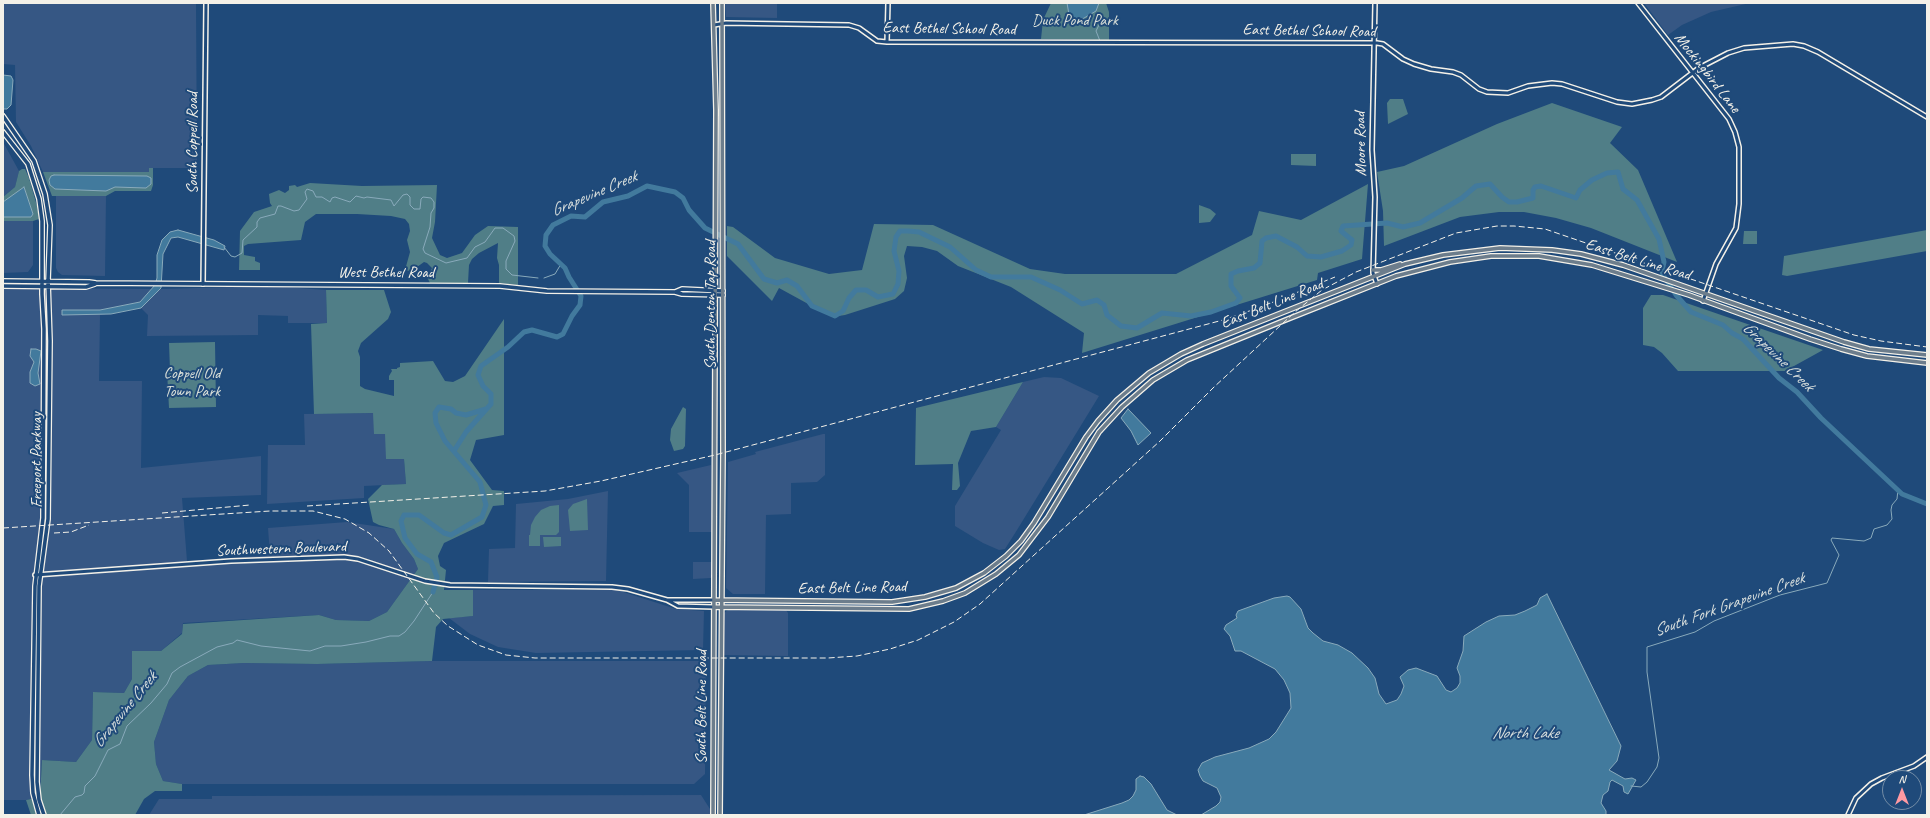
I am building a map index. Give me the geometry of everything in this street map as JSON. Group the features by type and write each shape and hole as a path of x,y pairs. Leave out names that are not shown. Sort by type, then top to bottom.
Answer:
{"main road":[{"name":"South Denton Tap Road","path":"713,3 716,110 714,600"},
{"name":"South Denton Tap Road","path":"721,608 723,417 722,3"},
{"path":"716,110 723,110"},
{"name":"Freeport Parkway","path":"3,116 34,161 45,194 50,225 48,281 50,342 48,525 40,574 37,782 39,800 44,815"},
{"name":"Freeport Parkway","path":"3,132 28,164 39,199 42,221 44,342 43,523 35,575 32,784 39,815"},
{"path":"716,145 723,145"},
{"name":"East Belt Line Road","path":"714,600 892,602 925,597 961,585 984,573 1006,556 1021,541 1034,523 1086,437 1106,412 1142,379 1181,354 1374,276 1405,264 1464,251 1500,248 1540,249 1588,256 1623,265 1825,336 1869,348 1927,355"},
{"path":"1539,256 1540,249"},
{"name":"East Belt Line Road","path":"721,608 909,609 944,601 965,593 996,574 1012,562 1027,546 1048,517 1099,432 1141,389 1187,360 1396,276 1450,262 1492,256 1539,256 1592,265 1660,286 1810,340 1867,356 1927,363"},
{"path":"1373,270 1381,270 1396,265 1405,264"},
{"name":"West Bethel Road","path":"3,281 154,284 497,286 565,292 675,292 682,294 723,295"},
{"name":"West Bethel Road","path":"3,286 86,286 96,283"},
{"name":"West Bethel Road","path":"675,292 682,289 723,291"},
{"path":"1234,332 1237,340"},
{"path":"44,342 50,342"},
{"path":"1867,356 1869,348"},
{"path":"715,366 723,366"},
{"path":"1141,389 1143,384 1142,379"},
{"path":"44,392 49,392"},
{"path":"1106,412 1113,417"},
{"path":"715,417 723,417"},
{"path":"43,484 48,484"},
{"path":"715,487 722,488"},
{"path":"43,489 48,489"},
{"path":"715,539 722,539"},
{"path":"1021,541 1027,546"},
{"path":"961,585 965,593"},
{"name":"South Belt Line Road","path":"713,815 714,600"},
{"name":"Southwestern Boulevard","path":"714,608 721,608"},
{"name":"South Belt Line Road","path":"720,815 721,608"},
{"path":"714,669 721,670"}],"street":[{"name":"South Coppell Road","path":"203,284 206,3"},
{"path":"887,42 888,3"},
{"name":"Moore Road","path":"1375,3 1372,150 1374,209 1373,270 1377,284"},
{"name":"Mockingbird Lane","path":"1638,3 1729,120 1735,132 1739,147 1739,204 1737,225 1716,264 1703,301"},
{"name":"East Bethel School Road","path":"714,25 723,23 849,25 858,28 877,40 887,42 1374,43 1383,44 1403,59 1414,64 1461,75 1479,89 1493,94 1508,93 1528,86 1552,83 1617,102 1638,103 1661,97 1716,57 1739,49 1786,44 1804,46 1818,52 1927,117"},
{"name":"Southwestern Boulevard","path":"35,575 330,556 358,559 425,581 443,584 612,587 628,589 667,600 678,606 714,608"},
{"name":"Southwestern Boulevard","path":"667,600 714,600"},
{"path":"1848,815 1856,798 1871,784 1882,778 1914,766 1927,757"}],"shaded area":[{"path":"3,3 196,3 197,168 150,168 149,172 43,172 31,146 16,122 15,65 3,64"},
{"path":"725,3 777,3 777,18 726,17"},
{"path":"1644,3 1750,3 1711,12 1682,25 1668,35"},
{"path":"3,142 19,171 15,187 3,197"},
{"path":"56,195 106,196 105,276 62,275 58,272 56,268"},
{"path":"3,221 33,221 33,265 28,272 3,273"},
{"path":"270,286 326,290 327,323 288,323 288,316 258,315 258,335 147,336 148,315 141,308 100,315 99,381 142,381 141,468 261,456 261,495 182,498 187,561 270,555 268,528 347,522 394,529 414,559 418,569 387,612 369,621 336,620 319,615 183,623 182,633 161,651 132,651 132,679 124,693 93,692 92,740 76,762 42,760 40,797 26,800 3,800 3,288 160,289"},
{"path":"1044,377 1061,378 1099,396 1005,549 999,550 983,543 955,526 955,506 1001,430 996,427 1023,382"},
{"path":"373,413 385,434 404,459 406,484 364,486 364,498 267,504 268,445 305,445 304,414"},
{"path":"825,434 825,475 817,482 791,483 791,514 766,515 765,594 733,594 726,588 728,462 756,454 755,452"},
{"path":"711,465 712,532 689,532 689,485 677,473"},
{"path":"608,491 606,581 488,582 489,549 515,548 516,504 568,499"},
{"path":"693,562 711,562 711,578 693,579"},
{"path":"473,590 617,590 676,609 704,611 703,650 536,653 498,647 470,634 449,618 473,616"},
{"path":"728,610 786,610 788,613 788,656 723,655 724,613"},
{"path":"432,661 706,661 705,774 694,784 182,784 163,781 156,764 154,742 169,700 188,676 208,665 244,663 317,664"},
{"path":"701,795 710,809 710,815 149,815 159,799 212,799 212,796"}],"green space":[{"name":"Duck Pond Park","path":"1051,3 1106,3 1109,12 1109,40 1041,39 1043,20"},
{"path":"1390,99 1403,99 1408,114 1388,124 1387,103"},
{"path":"1552,103 1622,127 1610,143 1638,170 1677,262 1591,228 1556,218 1524,212 1499,212 1460,217 1384,246 1383,211 1377,172 1404,166 1497,124"},
{"path":"1291,154 1316,154 1316,166 1291,165"},
{"path":"149,168 153,168 153,185 151,191 115,191 106,196 52,196 43,172 149,172"},
{"path":"25,169 29,178 39,219 33,221 3,221 3,197 15,187 19,171"},
{"path":"310,183 362,186 437,185 435,222 432,238 440,255 447,258 462,253 475,235 488,226 518,227 518,285 499,283 499,265 497,258 498,243 479,253 472,259 469,265 468,283 430,283 426,275 430,273 432,268 427,263 424,262 417,267 414,272 405,270 410,252 407,240 410,231 409,224 405,219 391,216 357,214 316,214 305,222 301,240 248,244 244,246 244,255 255,257 255,261 260,263 260,270 239,270 240,231 254,212 272,206 270,203 269,194 279,190 285,193 289,190 289,186 295,185 297,187"},
{"path":"1368,184 1362,259 1318,273 1317,280 1082,353 1084,333 1011,287 958,266 937,251 922,247 907,246 904,256 907,278 904,291 895,299 845,315 832,317 779,288 772,301 727,256 727,226 733,227 775,258 829,274 862,270 874,224 933,225 1030,269 1065,274 1176,274 1252,235 1259,211 1301,220"},
{"path":"1199,205 1210,209 1216,214 1210,222 1199,223"},
{"path":"1927,230 1927,251 1787,276 1782,275 1784,256"},
{"path":"1744,231 1757,231 1757,244 1743,244"},
{"path":"326,290 384,290 391,312 388,319 361,343 358,351 360,357 360,386 365,389 394,396 394,380 389,380 389,376 392,371 391,369 397,369 400,367 400,363 433,361 445,381 453,382 465,376 504,319 504,435 476,440 470,460 492,490 504,491 504,505 493,506 484,524 444,543 438,556 440,566 446,570 444,590 473,590 473,616 443,619 436,627 432,661 317,664 244,663 208,665 188,676 169,700 154,742 156,764 163,781 182,784 182,791 155,791 144,799 135,815 31,815 26,800 40,797 42,760 76,762 92,740 93,692 124,693 132,679 132,651 161,651 182,634 183,624 319,615 336,620 369,621 387,612 418,569 414,559 394,529 373,522 368,499 382,485 406,484 404,459 386,459 385,434 374,434 373,413 314,414 311,324 327,323"},
{"path":"1651,295 1663,295 1823,350 1785,371 1678,371 1662,353 1654,347 1643,345 1643,308"},
{"name":"Coppell Old Town Park","path":"215,342 216,407 169,408 167,371 170,370 169,343"},
{"path":"1023,382 996,427 971,431 958,463 960,486 957,490 952,490 953,464 915,465 916,408"},
{"path":"683,407 686,409 685,446 683,449 674,451 670,440 671,429"},
{"path":"587,499 588,530 570,531 568,510 573,504"},
{"path":"559,505 559,532 556,535 530,535 531,525 541,510 550,506"},
{"path":"529,535 540,535 540,546 529,546"},
{"path":"543,537 561,537 561,546 544,547"}],"water":[{"path":"1067,3 1099,3 1096,11 1079,21 1074,22 1070,20"},
{"path":"3,75 11,76 13,80 11,105 7,109 3,109"},
{"path":"51,176 147,176 151,178 151,184 146,188 115,187 106,191 55,189 50,185 49,180"},
{"path":"24,187 33,214 31,217 3,217 3,202"},
{"path":"178,230 214,240 225,246 224,250 178,237 171,238 163,254 161,288 141,308 111,314 62,315 62,310 100,310 140,302 155,285 157,278 157,255 162,240 170,232"},
{"path":"31,349 41,351 38,373 40,384 35,386 30,383 30,372 34,362 30,356"},
{"path":"1128,409 1151,433 1138,445 1131,431 1121,418"},
{"name":"North Lake","path":"1547,594 1621,746 1617,761 1609,770 1625,779 1632,778 1636,780 1628,794 1624,792 1623,786 1612,780 1610,782 1608,791 1603,795 1601,803 1606,811 1606,815 1201,815 1216,806 1220,802 1221,797 1217,788 1203,781 1200,776 1198,770 1202,763 1215,757 1249,748 1269,739 1276,732 1291,708 1290,693 1284,680 1275,669 1241,651 1235,651 1230,636 1224,629 1226,625 1237,618 1236,615 1238,611 1274,598 1290,597 1301,609 1308,628 1313,633 1323,641 1338,645 1352,653 1368,668 1375,678 1379,694 1386,704 1397,700 1401,694 1404,686 1400,677 1408,670 1416,668 1437,676 1446,690 1451,692 1457,688 1460,683 1460,676 1457,668 1463,651 1464,636 1486,622 1499,616 1515,615 1537,605 1540,598"},
{"path":"1140,776 1144,777 1151,784 1167,810 1177,815 1084,815 1129,800 1136,790 1136,779"}],"waterway":[{"path":"1100,41 1096,31 1101,21"},
{"name":"Grapevine Creek","path":"454,451 466,432 491,404 491,394 483,386 478,375 481,366 508,347 524,332 532,330 557,337 563,334 572,316 580,305 581,296 565,268 550,254 545,246 546,235 553,225 571,216 585,217 603,202 628,196 647,186 675,192 683,198 689,210 705,228 738,244 764,279 777,283 787,280 797,286 812,306 835,316 843,311 849,298 856,290 866,290 878,297 893,294 898,284 899,271 894,251 896,237 900,231 908,231 919,232 950,247 976,270 991,277 1031,277 1060,290 1082,304 1097,300 1104,305 1107,315 1121,326 1137,328 1162,313 1191,316 1211,312 1236,303 1240,298 1231,286 1231,274 1254,268 1260,263 1262,241 1266,238 1276,236 1297,247 1307,256 1321,257 1342,251 1351,245 1352,240 1341,231 1343,226 1387,223 1403,227 1420,223 1462,198 1476,186 1490,184 1509,202 1517,202 1533,198 1533,190 1535,187 1541,186 1576,198 1580,190 1592,180 1607,173 1618,172 1623,189 1637,200 1659,239 1664,262 1662,271 1663,275 1676,295 1691,312 1723,325 1732,333 1743,339 1779,378 1797,392 1821,418 1902,494 1927,504"},
{"path":"224,247 231,256 235,257 242,253 243,240 257,227 257,222 260,218 275,214 278,206 294,211 299,210 307,199 305,192 307,189 313,191 316,197 322,197 330,202 332,198 335,197 350,202 356,196 391,200 394,206 403,195 407,194 410,197 410,205 414,209 420,209 421,199 423,197 431,198 434,202 434,208 431,213 430,227 423,249 425,253 446,263 467,258 475,247 485,242 495,228 503,228 514,236 515,241 506,261 506,269 512,275 538,278"},
{"path":"544,278 555,274 561,264"},
{"name":"Grapevine Creek","path":"433,592 437,577 431,562 417,554 405,538 401,521 404,515 419,515 444,533 451,535 482,517 486,505 480,482 445,441 436,423 435,413 439,407 451,409 456,413 466,415 486,409"},
{"name":"South Fork Grapevine Creek","path":"1631,786 1641,787 1647,782 1657,767 1659,758 1647,672 1647,647 1695,632 1714,621 1780,595 1827,583 1839,555 1831,540 1832,538 1864,541 1871,538 1874,529 1887,525 1892,519 1891,510 1892,505 1897,499 1898,489"},
{"name":"Grapevine Creek","path":"60,815 75,797 84,793 85,786 95,776 108,750 120,744 127,726 151,703 167,684 172,673 180,667 217,647 233,643 237,640 261,646 310,651 325,646 341,646 390,636 399,636 405,632 414,621 433,592"}],"railway":[{"path":"3,528 270,511 313,511 345,519 369,533 389,551 434,613 448,626 478,645 506,655 535,658 828,658 857,656 890,649 918,640 954,622 980,604 1160,441 1213,388 1295,312 1322,290 1356,272 1456,233 1497,226 1545,229 1854,335 1881,341 1927,347"},
{"path":"307,506 545,491 601,481 715,455 1223,320 1261,307 1335,277"},
{"path":"162,513 250,505"},
{"path":"54,533 71,532 89,525"}]}
